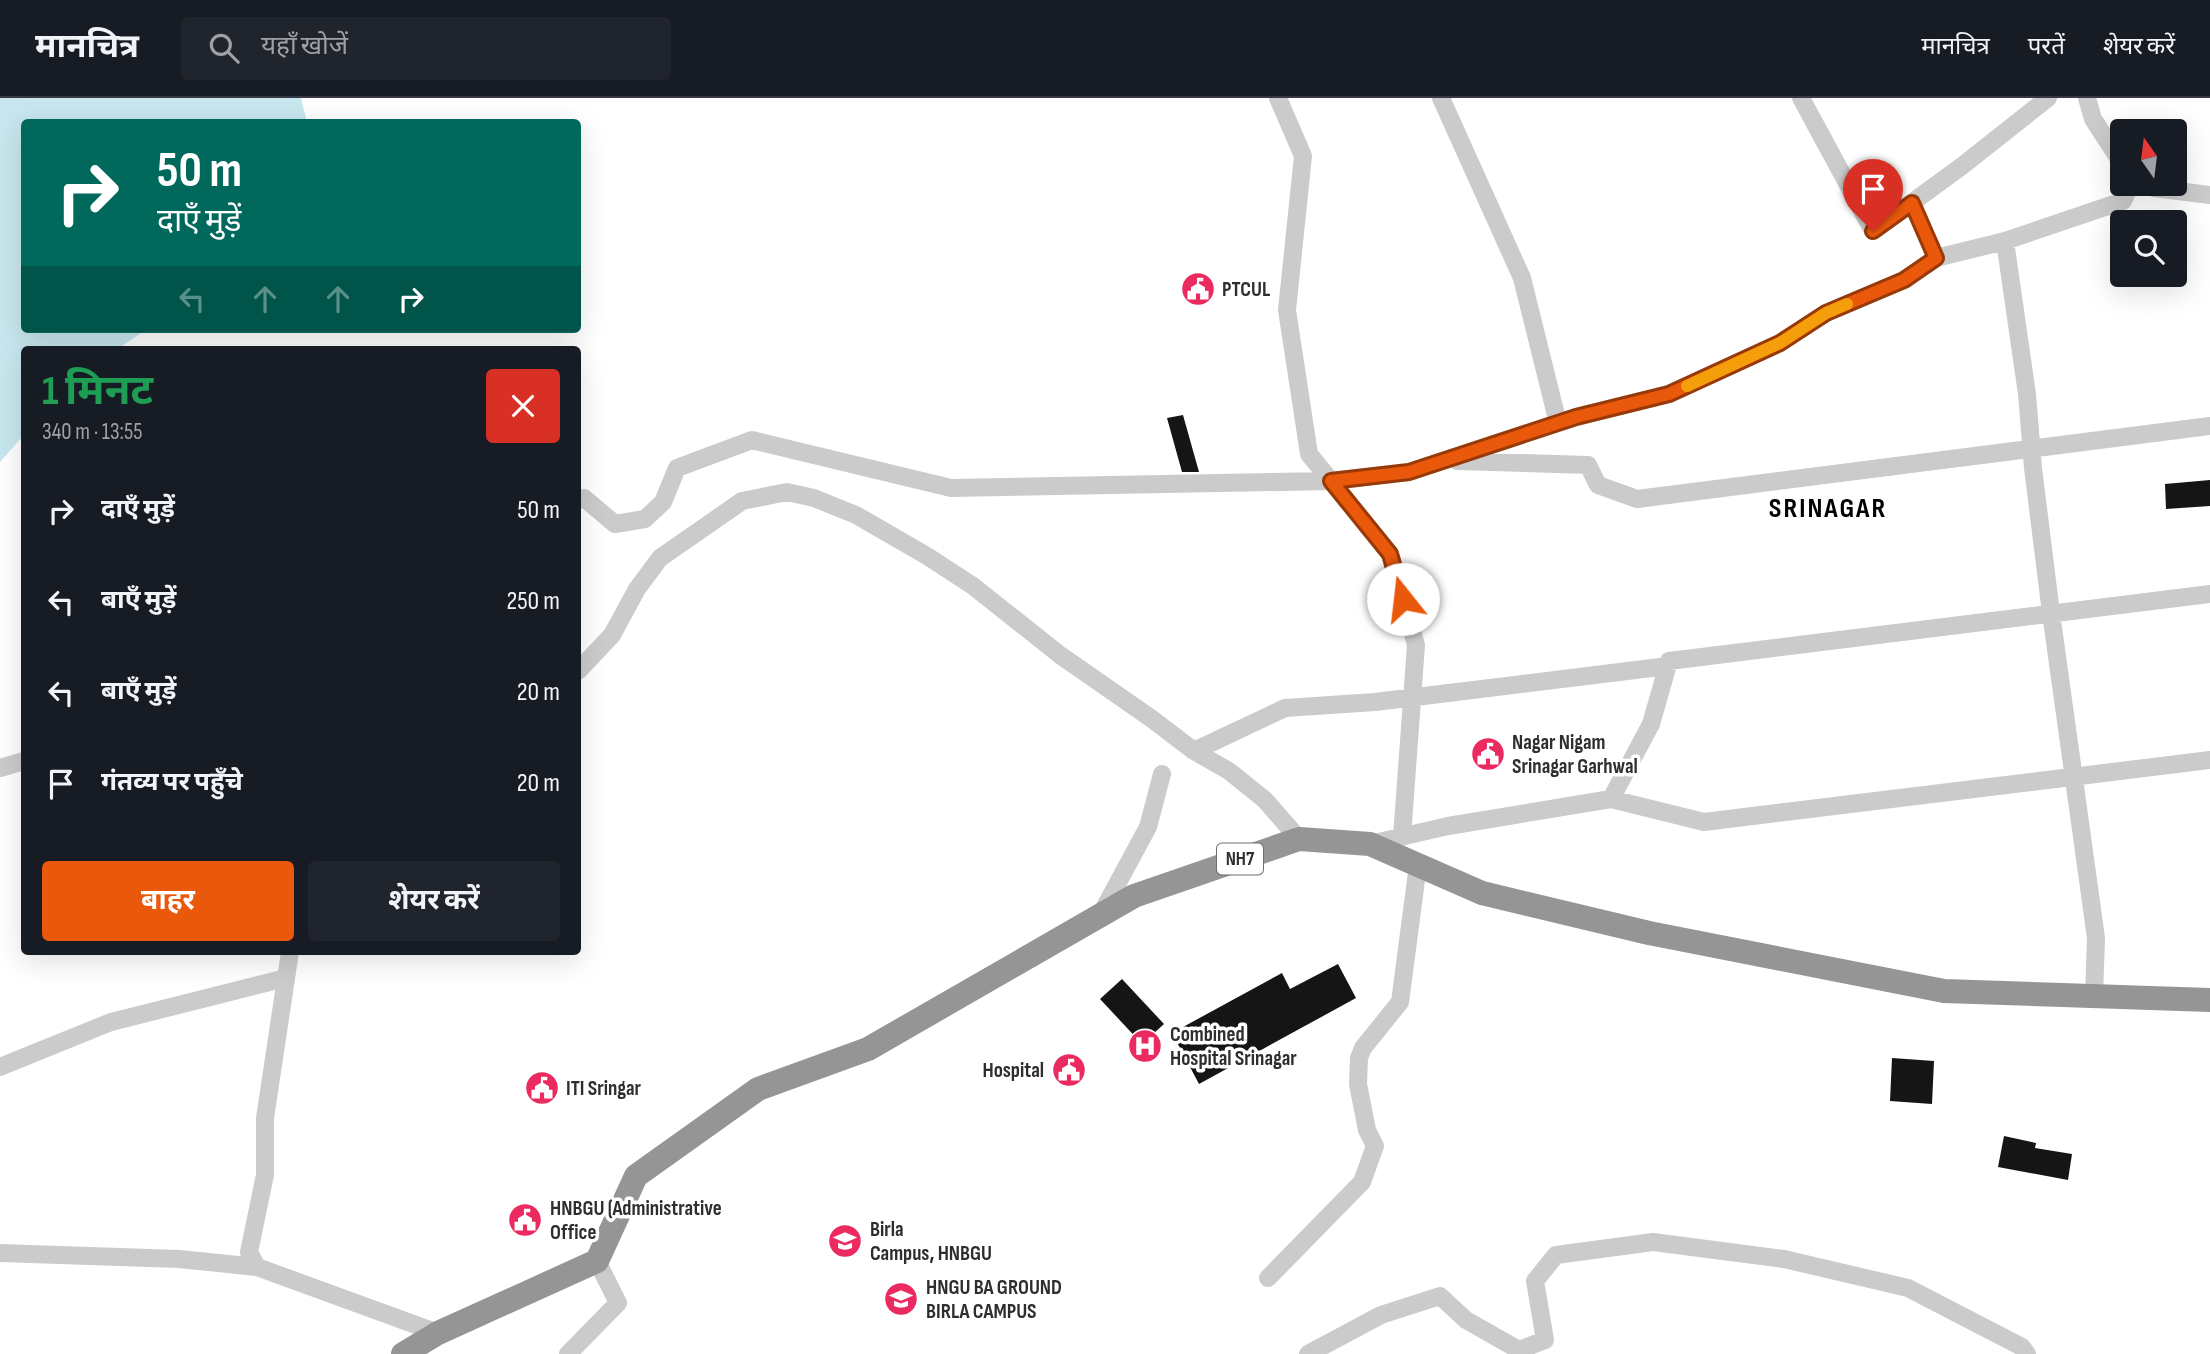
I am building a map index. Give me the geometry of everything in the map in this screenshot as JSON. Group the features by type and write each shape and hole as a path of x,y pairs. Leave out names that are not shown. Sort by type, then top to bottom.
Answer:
{"highway":[{"name":"NH7","path":"597,1261 636,1176 758,1089 868,1049 1134,896 1299,839 1370,844 1482,892 1649,933 1944,991 2210,1000"},
{"path":"403,1354 438,1333 597,1261"}],"street":[{"path":"1278,98 1303,156 1287,310 1309,454 1390,554 1416,645 1402,837"},
{"path":"1440,98 1522,278 1558,423"},
{"path":"1801,98 1873,231 2048,98"},
{"path":"2087,98 2093,119 2110,145"},
{"path":"2188,192 2210,195"},
{"path":"581,499 615,523 645,519 663,502 677,468 752,440 951,488 1331,481 1409,472 1558,423 1669,394 1780,343 1826,313 1904,280 1936,258 2005,241 2123,201 2125,196"},
{"path":"1912,203 1936,258"},
{"path":"2005,241 2027,394 2051,613 2096,938 2094,996"},
{"path":"1444,461 1588,465 1598,485 1637,499 2210,426"},
{"path":"581,668 612,635 637,589 660,558 742,501 787,492 814,498 842,509 927,556 973,586 1060,656 1194,751 1229,771 1265,800 1299,839"},
{"path":"1611,799 1651,724 1669,661 2210,594"},
{"path":"1194,751 1285,708 1412,698 1668,666"},
{"path":"1370,844 1448,826 1611,799 1704,822 2210,760"},
{"path":"0,768 21,762"},
{"path":"1100,916 1148,827 1162,774"},
{"path":"1268,1278 1362,1182 1375,1146 1367,1130 1358,1084 1359,1058 1363,1048 1401,1002 1418,865"},
{"path":"257,1267 249,1252 265,1175 265,1118 290,955"},
{"path":"0,1067 111,1022 286,978"},
{"path":"1308,1354 1381,1315 1440,1296 1466,1320 1519,1350 1545,1340 1535,1281 1556,1255 1653,1242 1784,1259 1908,1288 2022,1347 2027,1354"},
{"path":"0,1252 180,1259 257,1267 438,1333"},
{"path":"568,1354 618,1303 597,1261"}],"water":[{"path":"0,98 301,98 306,119 21,119 21,333 141,333 122,346 21,346 21,438 0,462"}],"building":[{"path":"1183,415 1199,472 1182,472 1167,418"},
{"path":"2210,480 2210,506 2166,509 2165,484"},
{"path":"1338,964 1356,998 1199,1084 1172,1033 1282,973 1290,989"},
{"path":"1122,979 1164,1024 1142,1044 1100,999"},
{"path":"1892,1058 1934,1061 1932,1104 1890,1101"},
{"path":"2004,1136 2036,1143 2035,1148 2072,1154 2068,1180 1998,1167"}],"slow traffic":[{"path":"1687,386 1780,343 1826,313 1847,304"}],"place":[{"name":"PTCUL","path":"1198,289"},
{"name":"Nagar Nigam Srinagar Garhwal","path":"1488,754"},
{"name":"Combined Hospital Srinagar","path":"1145,1046"},
{"name":"Hospital","path":"1069,1070"},
{"name":"ITI Sringar","path":"542,1088"},
{"name":"HNBGU (Administrative Office","path":"525,1220"},
{"name":"Birla Campus, HNBGU","path":"845,1241"},
{"name":"HNGU BA GROUND BIRLA CAMPUS","path":"901,1299"}],"district":[{"name":"SRINAGAR","path":"1828,508"}],"route":[{"path":"1403,599 1390,554 1331,481 1409,472 1576,417 1669,394 1780,343 1826,313 1904,280 1936,258 1912,203 1873,231"}]}
